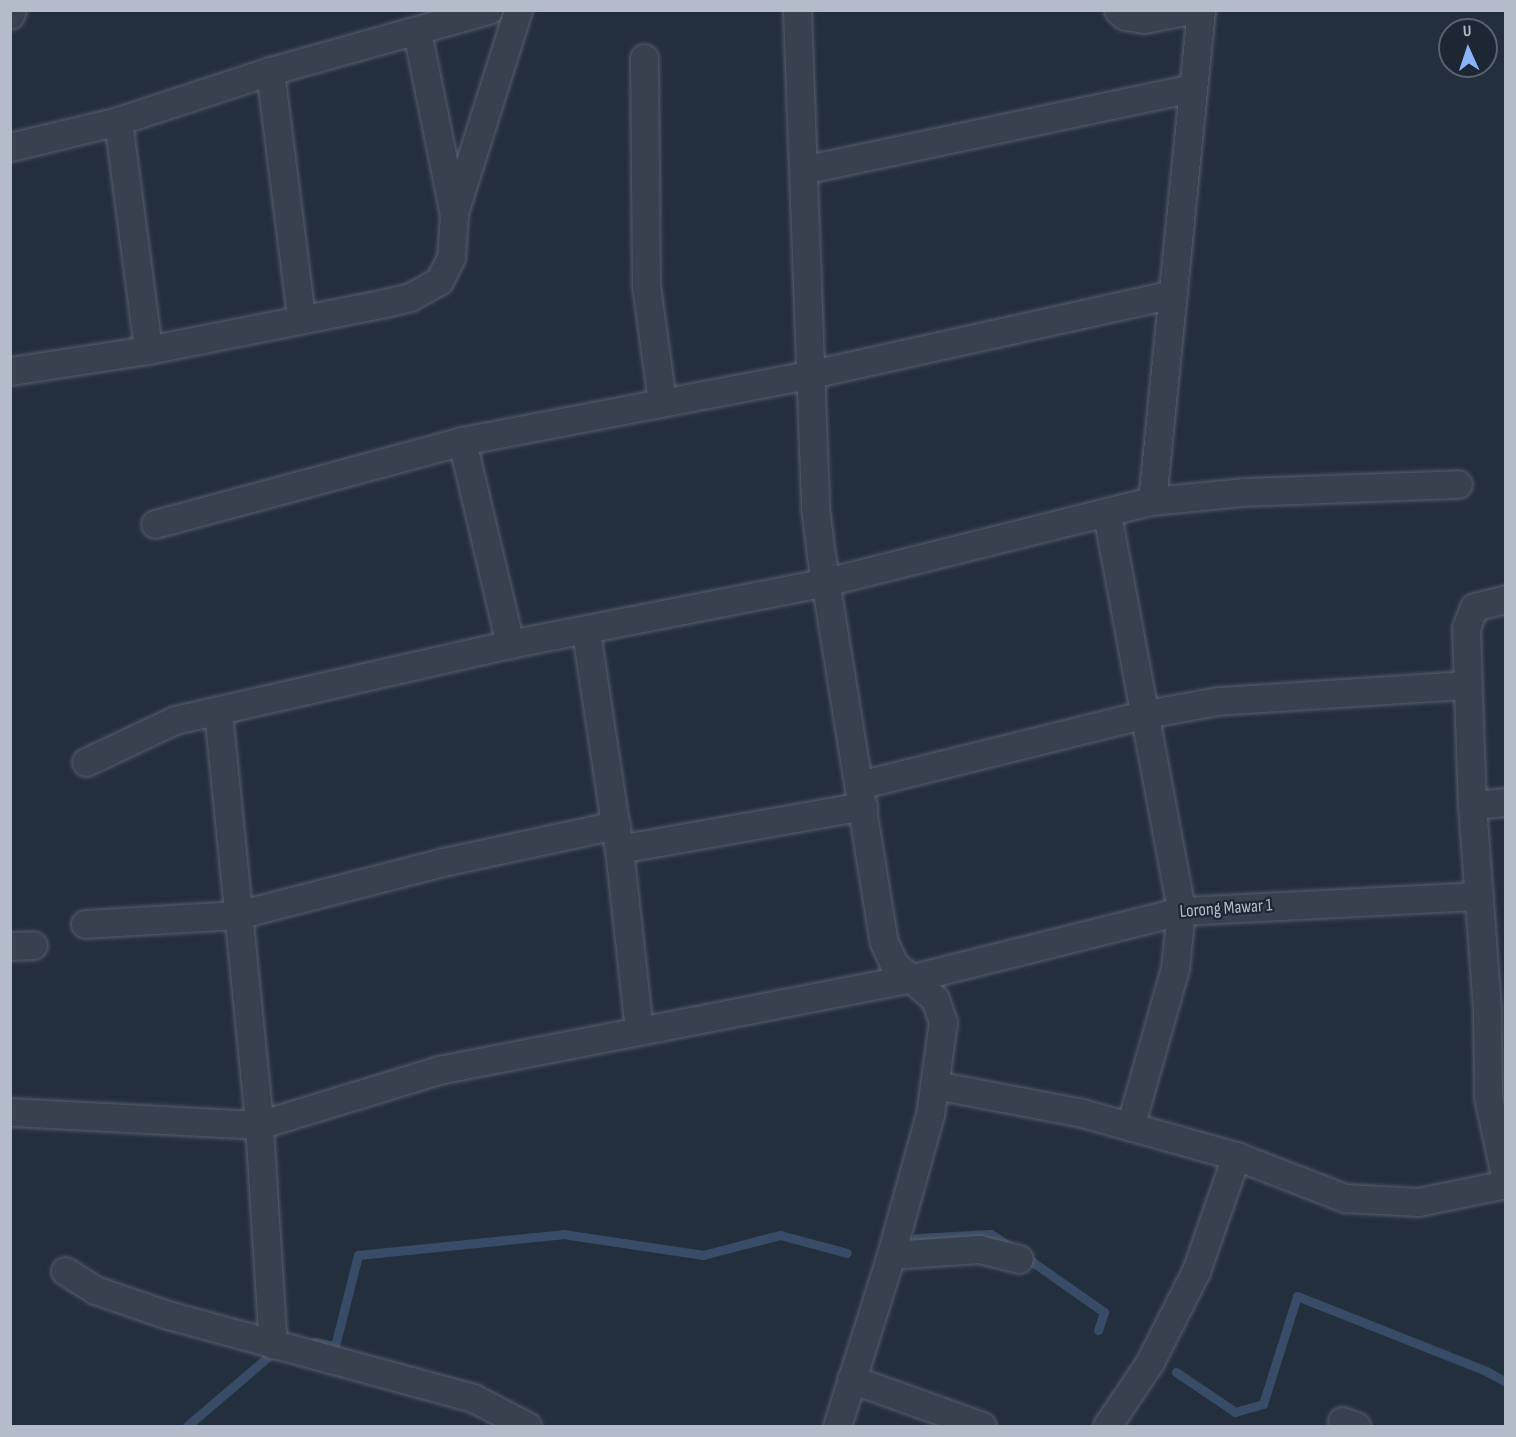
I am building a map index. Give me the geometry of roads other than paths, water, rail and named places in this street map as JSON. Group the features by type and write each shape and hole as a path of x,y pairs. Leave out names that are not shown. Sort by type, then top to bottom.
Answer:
{"street":[{"path":"10,15 12,10"},
{"path":"10,370 148,350 410,297 427,290 446,271 454,215 518,10"},
{"path":"797,10 812,374 815,507 884,942 894,964 908,979 936,999 940,1008 942,1029 935,1085 891,1255 850,1378 837,1426"},
{"path":"1118,10 1125,16 1144,19 1190,10"},
{"path":"1152,501 1201,10"},
{"path":"10,147 118,121 270,71 484,11"},
{"path":"417,31 454,215"},
{"path":"644,58 646,285 662,402"},
{"path":"270,71 301,318"},
{"path":"802,170 1192,88"},
{"path":"118,121 148,350"},
{"path":"155,524 462,441 812,374 1172,294"},
{"path":"462,441 510,644"},
{"path":"86,762 144,732 175,720 510,644 586,632 826,582 1152,501 1243,492 1458,484"},
{"path":"1107,514 1181,911 1175,968 1130,1127"},
{"path":"1506,599 1480,604 1470,612 1466,685 1479,896 1496,1008 1488,1098 1498,1160 1506,1180"},
{"path":"586,632 618,837 639,1030"},
{"path":"85,924 237,915 442,862 618,837 861,795 1146,714 1218,701 1295,693 1466,685"},
{"path":"218,711 260,1125 273,1345"},
{"path":"1472,805 1506,802"},
{"name":"Lorong Mawar 1","path":"260,1125 439,1070 908,979 1181,911 1479,896"},
{"path":"935,1085 1082,1113 1236,1156 1345,1198 1382,1203 1463,1195 1506,1184"},
{"path":"10,1112 260,1125"},
{"path":"1107,1426 1150,1362 1196,1271 1236,1156"},
{"path":"891,1255 979,1249 1019,1259"},
{"path":"64,1271 95,1290 273,1345 473,1398 527,1426"},
{"path":"850,1378 982,1426"}],"waterway":[{"path":"314,1342 335,1346 358,1255 563,1234 703,1255 780,1235 847,1253"},
{"path":"917,1238 991,1234 1010,1247"},
{"path":"1024,1256 1104,1312 1098,1330"},
{"path":"1176,1372 1235,1412 1263,1404 1297,1296 1486,1371 1506,1382"},
{"path":"187,1426 276,1350"}]}
